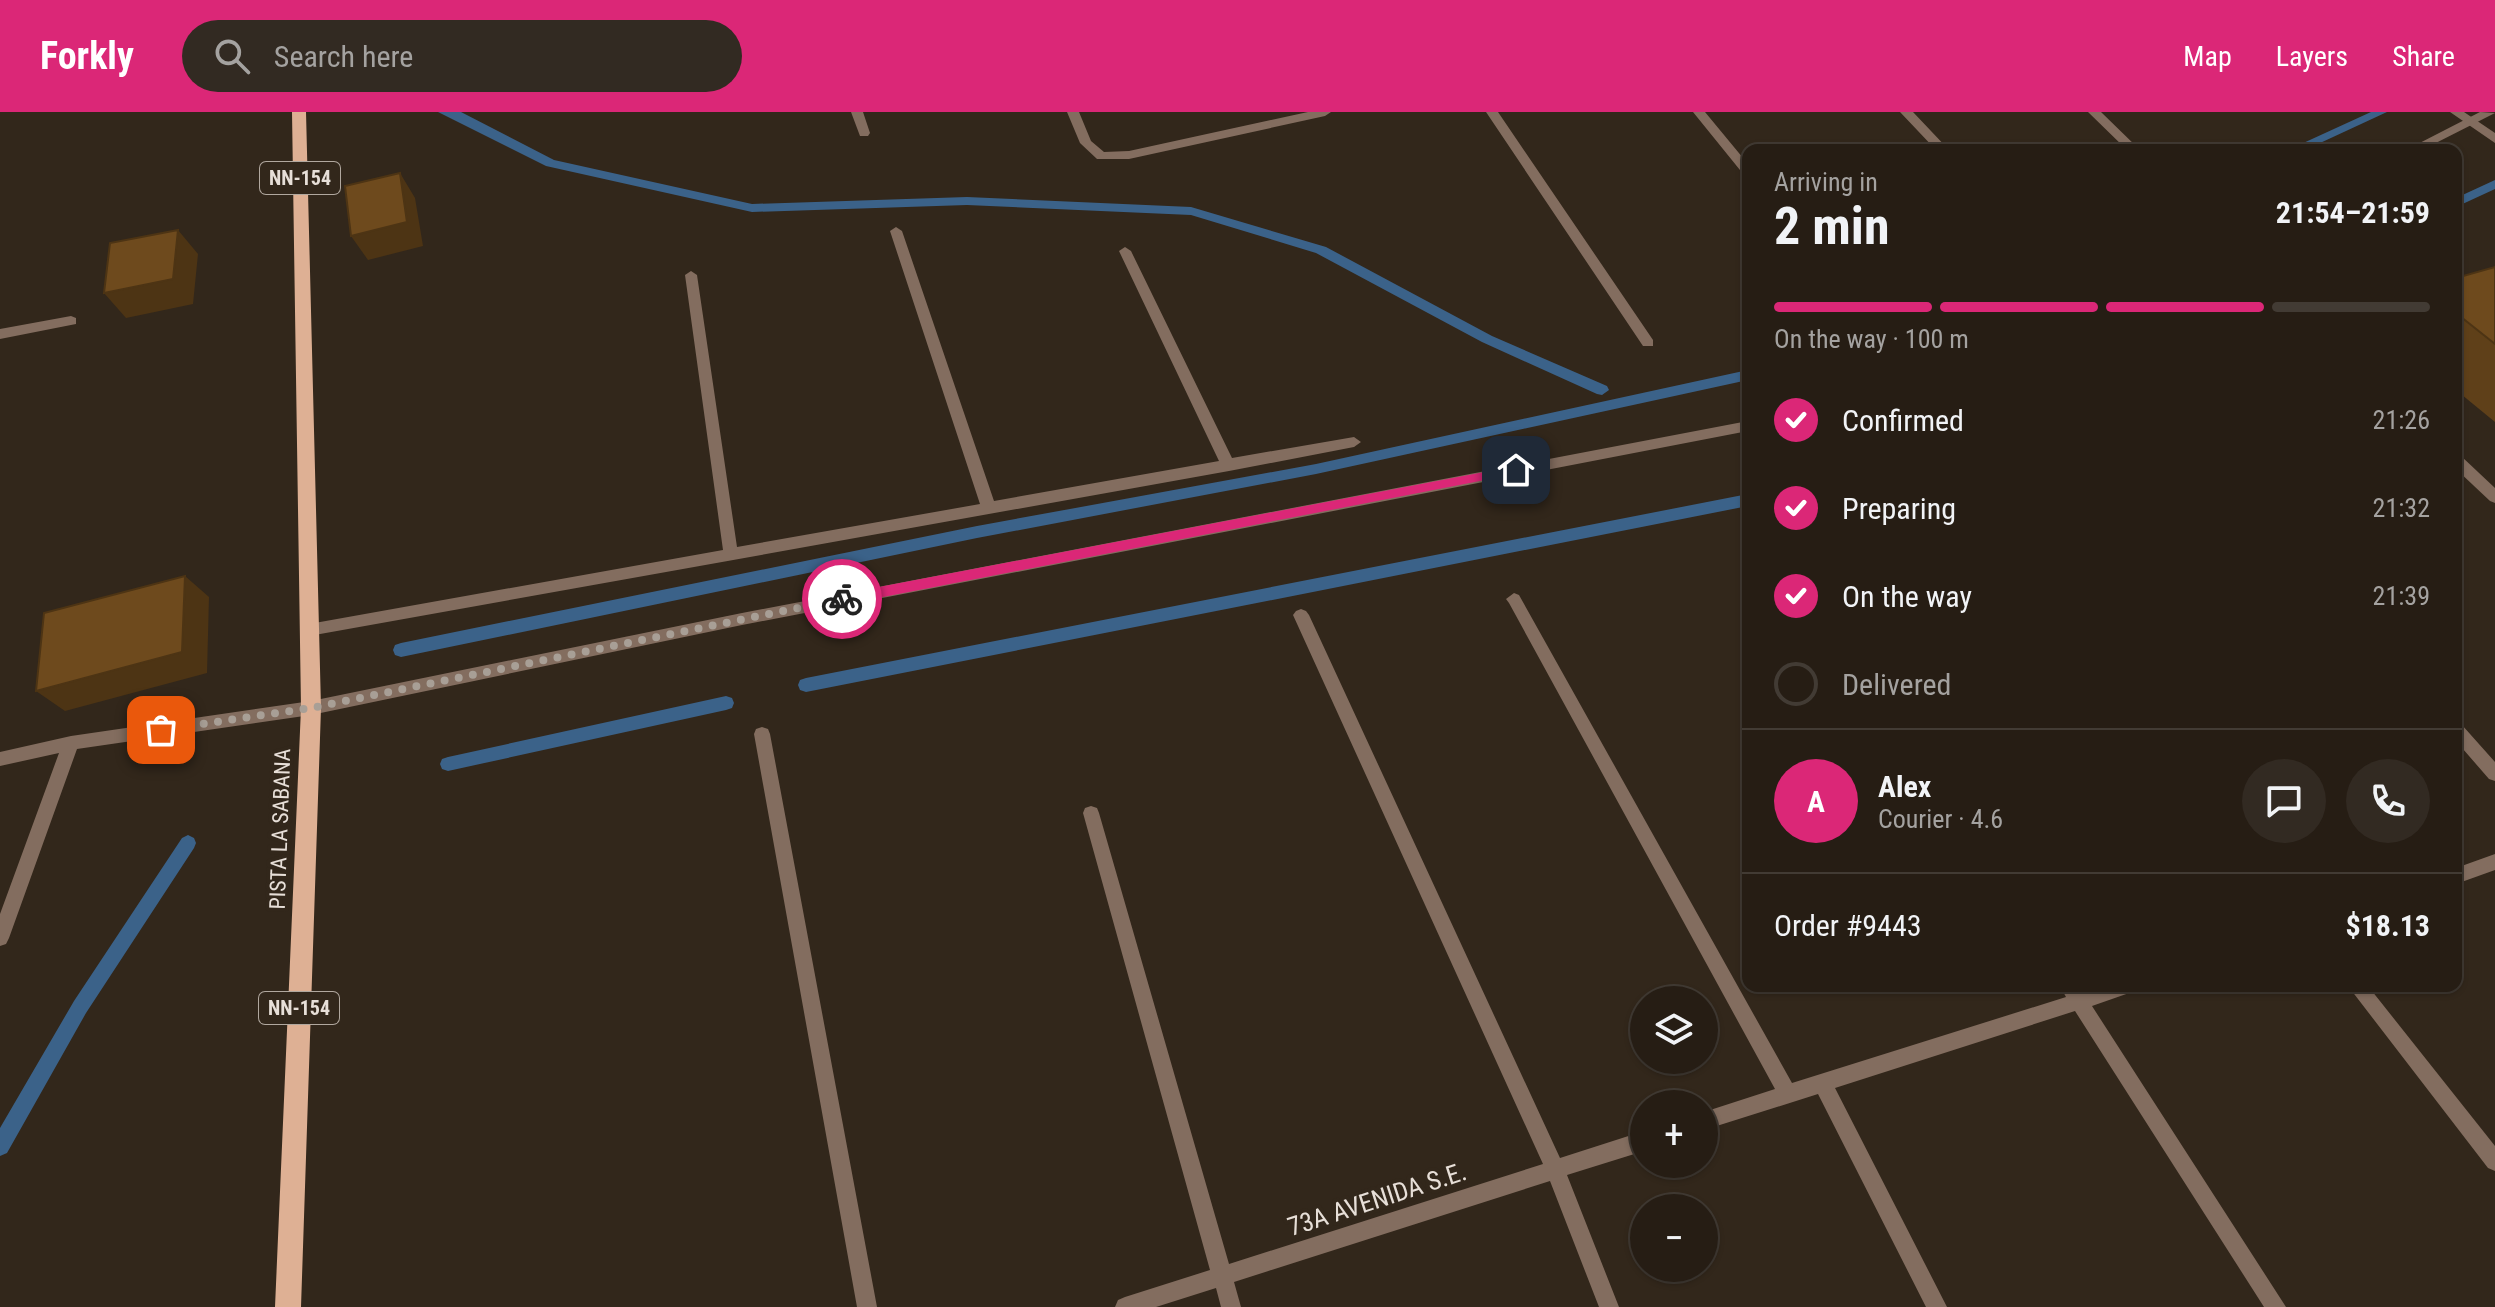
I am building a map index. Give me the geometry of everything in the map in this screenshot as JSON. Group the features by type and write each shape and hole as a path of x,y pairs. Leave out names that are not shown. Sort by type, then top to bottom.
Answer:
{"main road":[{"name":"PISTA LA SABANA","path":"288,1307 311,708 299,112"}],"street":[{"path":"857,112 864,133"},
{"path":"1073,112 1086,143 1101,156 1129,155 1271,118 1325,112"},
{"path":"1492,112 1648,343"},
{"path":"1699,112 1742,165"},
{"path":"1906,112 1937,144"},
{"path":"2094,112 2128,144"},
{"path":"2456,112 2495,139"},
{"path":"2424,144 2490,112"},
{"path":"896,231 989,509"},
{"path":"1125,251 1229,466"},
{"path":"691,275 731,554"},
{"path":"0,334 71,321"},
{"path":"0,759 71,743 311,708 773,613 1742,427"},
{"path":"309,630 1354,442"},
{"path":"2462,466 2495,497"},
{"path":"1514,599 1788,1094"},
{"path":"1301,615 1555,1169 1609,1307"},
{"path":"762,734 867,1307"},
{"path":"2462,737 2495,774"},
{"path":"0,938 71,743"},
{"path":"1091,813 1231,1307"},
{"path":"2462,874 2495,862"},
{"path":"2362,992 2495,1161"},
{"path":"1718,1116 1823,1084 2074,994 2276,1307"},
{"path":"1823,1084 1937,1307"},
{"name":"73A AVENIDA S.E.","path":"1125,1307 1630,1145"}],"building":[{"path":"400,173 407,222 351,236 345,186"},
{"path":"178,230 173,279 104,293 110,243"},
{"path":"2495,267 2495,344 2462,318 2462,276"},
{"path":"185,576 182,652 36,691 44,613"}],"waterway":[{"path":"444,112 456,114 550,163 752,208 967,201 1191,211 1321,250 1487,339 1602,390"},
{"path":"2308,144 2381,112"},
{"path":"2462,200 2494,184"},
{"path":"401,650 977,532 1316,469 1742,376"},
{"path":"806,685 1742,501"},
{"path":"448,764 726,703"},
{"path":"0,1146 80,1007 188,843"}],"way so far":[{"path":"161,730 311,708 842,599"}],"route":[{"path":"842,599 1516,470"}]}
